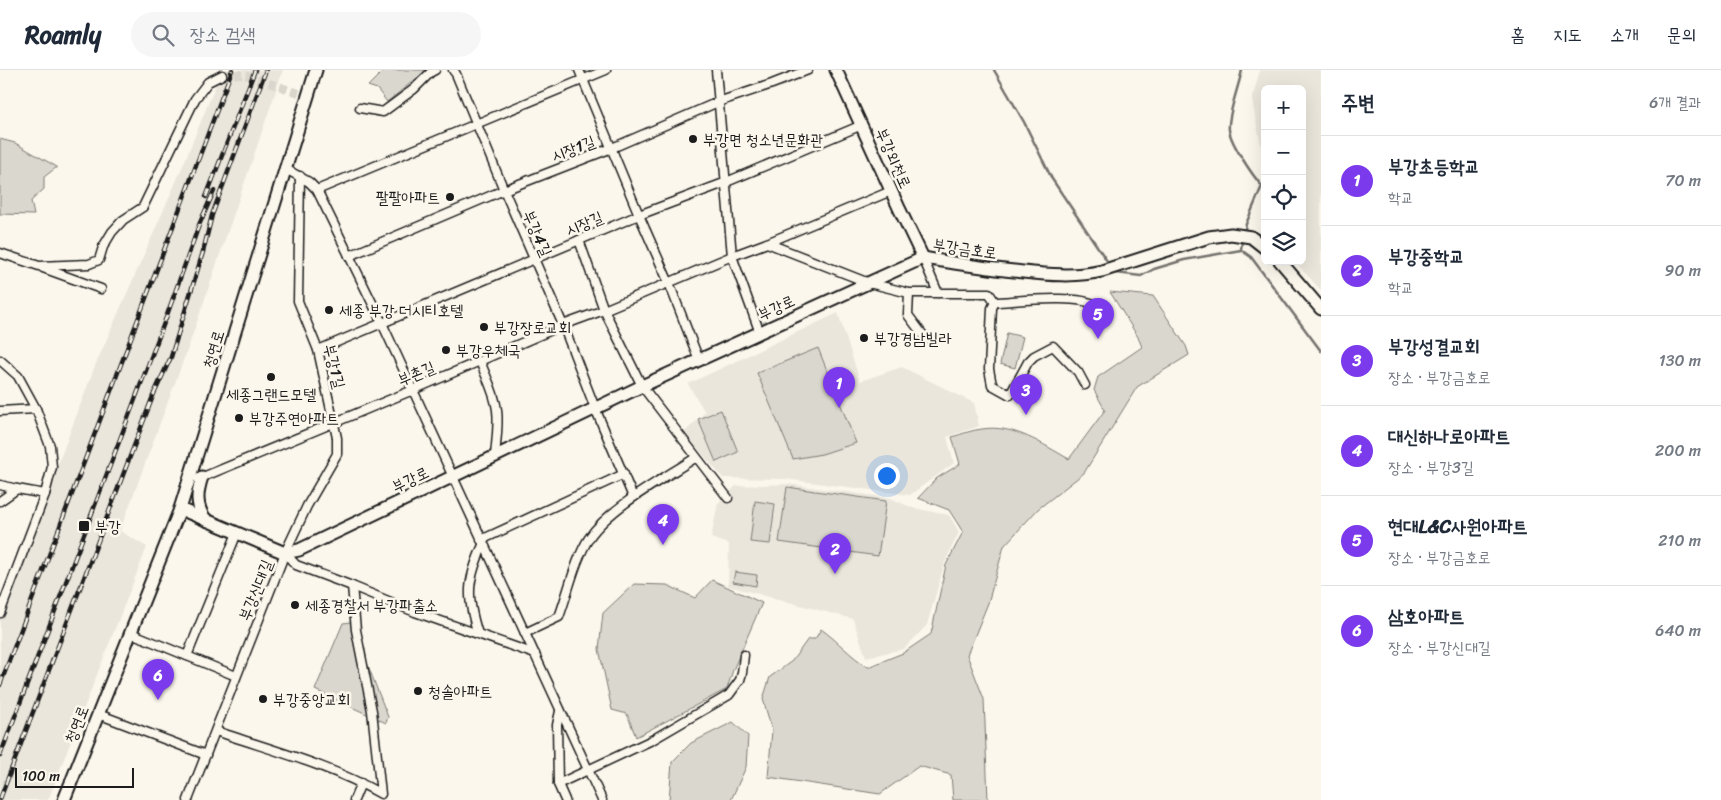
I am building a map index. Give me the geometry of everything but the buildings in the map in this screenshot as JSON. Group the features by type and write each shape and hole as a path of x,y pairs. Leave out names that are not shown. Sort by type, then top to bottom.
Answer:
{"street":[{"name":"청연로","path":"64,800 180,509 284,168 316,70"},
{"path":"360,108 383,112 436,70"},
{"name":"부강4길","path":"453,70 478,123 504,190 563,325 595,408"},
{"path":"579,70 669,283 699,360"},
{"path":"317,190 606,70"},
{"path":"716,70 724,183 732,256 760,333"},
{"name":"시장1길","path":"349,256 504,190 612,148 718,102 808,70"},
{"name":"부강외천로","path":"836,70 923,258"},
{"path":"39,266 89,264 100,260 103,247 112,232 123,220 143,206 194,99 208,82 222,75"},
{"name":"시장길","path":"318,350 639,215 724,183 862,125"},
{"path":"284,168 300,176 317,190 382,323 602,800"},
{"name":"부강1길","path":"285,553 307,506 336,454 337,438 318,350 298,301 300,176"},
{"name":"부촌길","path":"188,484 563,325 604,310 732,256 768,244 891,191"},
{"name":"부강금호로","path":"923,258 967,266 1048,275 1086,274 1102,271 1209,237 1237,234 1250,237 1261,245"},
{"path":"579,240 604,310 642,386 695,458 728,498"},
{"path":"768,244 869,282 908,293 989,292 995,302"},
{"path":"0,253 101,289"},
{"name":"부강금호로","path":"923,258 938,293"},
{"name":"부강로","path":"285,553 299,550 642,386 923,258"},
{"path":"1283,265 1321,309"},
{"path":"908,293 908,315 926,339"},
{"path":"995,302 1073,300 1098,306 1106,314"},
{"path":"995,302 992,308 989,369 992,385 1010,395 1028,362 1034,356 1053,346 1078,372 1085,385"},
{"path":"0,360 18,376 36,409 50,446 52,458 52,467 45,494 0,613"},
{"path":"480,361 497,410 498,427 495,457"},
{"path":"595,408 633,498"},
{"path":"0,411 36,409"},
{"path":"525,633 560,617 583,550 602,522 633,498 695,458"},
{"path":"478,634 470,610 469,592 471,573 482,542 624,474"},
{"path":"202,477 197,491 200,513 206,520"},
{"path":"0,485 45,494"},
{"path":"0,501 17,489"},
{"path":"180,509 285,553"},
{"path":"187,656 237,533"},
{"name":"부강신대길","path":"188,800 285,553 296,565 415,612 534,654"},
{"path":"352,586 356,630 372,711 382,797"},
{"path":"131,633 236,676"},
{"path":"558,784 652,740 728,695 740,680 744,655"},
{"path":"560,711 557,724 558,784 564,800"},
{"path":"98,714 206,755"},
{"path":"216,731 305,761 361,783 382,797"},
{"path":"354,800 361,783"}],"shaded area":[{"path":"222,70 283,70 188,348 120,531 147,547 48,800 0,800 0,618 95,366 179,175"},
{"path":"384,70 427,70 387,102 377,89 368,86"},
{"path":"1260,70 1321,70 1321,290 1298,265 1306,265 1306,85 1261,85 1261,146 1252,100"},
{"path":"0,139 15,143 57,167 44,177 44,189 31,201 34,215 0,214"},
{"path":"1110,292 1153,296 1186,346 1189,355 1137,387 1084,473 1038,509 1004,546 988,603 967,655 984,699 988,800 953,800 951,775 919,766 880,794 768,777 772,730 763,699 770,677 792,661 808,639 815,639 821,629 868,667 903,653 931,634 946,565 963,532 949,510 918,498 937,478 960,464 952,437 978,430 1005,429 1027,436 1069,459 1105,410 1094,390 1098,377 1142,347 1138,337"},
{"path":"838,313 860,381 902,367 974,403 979,426 947,437 954,463 910,495 785,479 723,478 684,433 705,412 688,384"},
{"path":"1007,333 1023,337 1015,368 1000,364"},
{"path":"818,348 856,443 822,454 793,459 757,373"},
{"path":"721,410 738,452 716,462 698,419"},
{"path":"788,484 890,498 913,508 949,515 959,532 945,562 927,625 904,649 866,657 853,619 728,586 729,544 711,538 718,503 736,486"},
{"path":"787,487 886,501 878,556 779,542"},
{"path":"755,501 775,504 770,544 750,542"},
{"path":"735,572 757,575 756,586 733,582"},
{"path":"712,580 762,603 733,670 727,689 636,737 627,714 612,710 599,649 603,613 634,584 667,585 695,598"},
{"path":"351,622 388,717 386,723 315,690 343,623"},
{"path":"733,722 748,736 746,767 731,800 669,800 672,762 691,743"}],"waterway":[{"path":"994,70 1024,122 1052,179 1109,264"},
{"path":"1242,70 1231,109 1229,130 1248,168 1262,186 1246,224 1244,234"},
{"path":"1241,250 1242,239"},
{"path":"1114,270 1116,273 1141,276 1154,269 1184,260 1241,250 1251,257 1321,351"}],"tunnel":[{"path":"222,75 242,74 308,96"}],"railway":[{"path":"0,685 232,70"},
{"path":"206,197 255,70"},
{"path":"0,799 153,396 171,357 203,252 212,215 266,70"},
{"path":"0,756 167,315 199,225 214,191"}],"place":[{"name":"부강면 청소년문화관","path":"693,139"},
{"name":"팔팔아파트","path":"450,197"},
{"name":"세종 부강 더시티호텔","path":"329,310"},
{"name":"부강장로교회","path":"484,327"},
{"name":"부강경남빌라","path":"864,338"},
{"name":"현대L&C사원아파트","path":"1098,339"},
{"name":"부강우체국","path":"446,350"},
{"name":"세종그랜드모텔","path":"271,377"},
{"name":"부강초등학교","path":"839,408"},
{"name":"부강성결교회","path":"1026,415"},
{"name":"부강주연아파트","path":"239,418"},
{"name":"부강","path":"84,526"},
{"name":"대신하나로아파트","path":"663,545"},
{"name":"부강중학교","path":"835,574"},
{"name":"세종경찰서 부강파출소","path":"295,605"},
{"name":"청솔아파트","path":"418,691"},
{"name":"부강중앙교회","path":"263,699"},
{"name":"삼호아파트","path":"158,700"}]}
